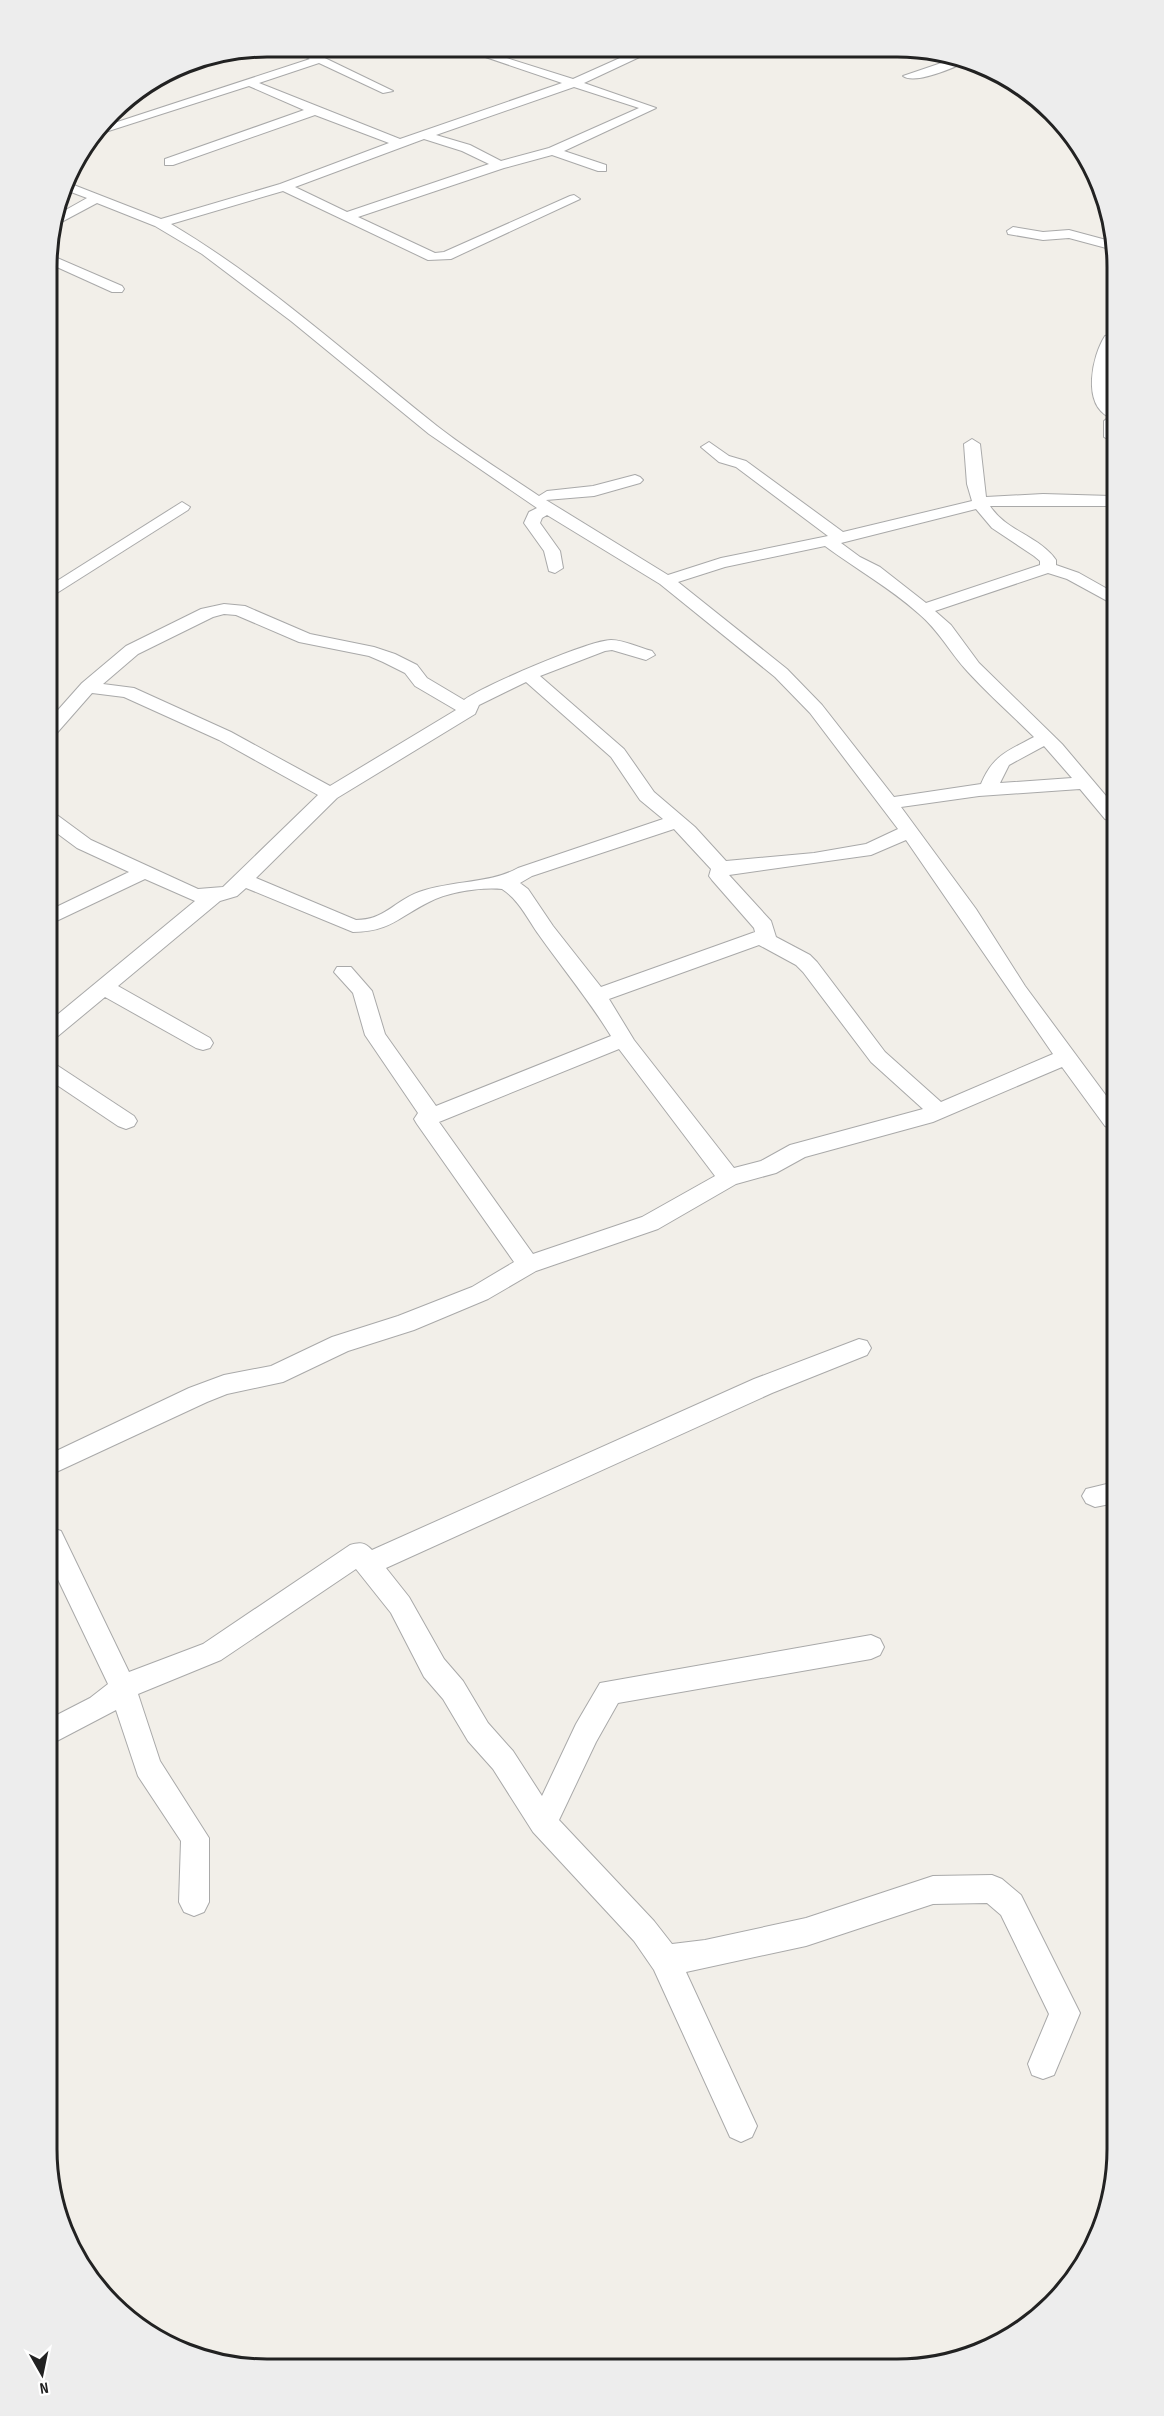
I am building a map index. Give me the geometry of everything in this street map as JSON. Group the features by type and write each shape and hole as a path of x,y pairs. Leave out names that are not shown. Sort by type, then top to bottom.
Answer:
{"street":[{"path":"316,57 387,91"},
{"path":"348,216 500,165 553,151 650,108 495,57"},
{"path":"160,223 284,186 574,83 629,57"},
{"path":"110,128 320,59"},
{"path":"932,88 926,83 908,78 928,74 951,64"},
{"path":"249,81 277,96 400,143"},
{"path":"169,162 314,111"},
{"path":"424,135 466,148 500,165"},
{"path":"553,151 602,168"},
{"path":"284,186 428,256 439,257 574,199"},
{"path":"73,188 160,223 243,276 434,431 666,581 745,642 799,689 889,803 969,914 1018,991 1107,1114"},
{"path":"63,216 98,197"},
{"path":"1013,231 1043,236 1069,234 1105,244"},
{"path":"57,262 117,289"},
{"path":"57,271 67,267"},
{"path":"1107,344 1100,357 1098,382 1107,407"},
{"path":"972,444 974,480 979,505 1008,533 1043,555 1048,560 1048,568"},
{"path":"709,447 724,459 741,464 835,539 854,560 874,570 924,609 945,629 973,667 1046,738 1107,809"},
{"path":"555,568 552,551 532,523 544,502 576,479"},
{"path":"544,502 635,480"},
{"path":"666,581 721,564 989,501 1107,500"},
{"path":"57,588 182,507"},
{"path":"924,609 1048,568 1073,576 1107,596"},
{"path":"945,629 959,598"},
{"path":"57,722 88,687 132,650 207,613 224,609 239,610 305,638 374,652 389,658 411,669 421,682 469,710"},
{"path":"57,824 84,844 195,896 213,896 230,892 330,794 469,710 471,702 528,675 602,646 613,645 646,656"},
{"path":"528,675 618,753 647,796 677,822 721,868"},
{"path":"88,687 128,692 225,736 330,794"},
{"path":"988,789 997,767 1003,761 1046,738"},
{"path":"889,803 988,789 1085,783"},
{"path":"242,879 353,926 370,926 384,922 423,897 471,886 506,883 525,872 647,829 677,822"},
{"path":"721,868 871,849 909,831"},
{"path":"721,868 719,876 764,926 767,940"},
{"path":"57,915 142,873"},
{"path":"506,883 521,893 546,931 597,996 624,1039 729,1178"},
{"path":"57,1026 213,896"},
{"path":"597,996 740,943 759,938 767,940 810,967 878,1057 939,1112"},
{"path":"344,972 362,991 375,1035 431,1116"},
{"path":"104,987 203,1043"},
{"path":"528,1265 425,1119 567,1059 624,1039"},
{"path":"57,1462 198,1395 224,1385 274,1375 320,1356 340,1344 406,1323 480,1293 528,1265 650,1223 729,1178 768,1167 798,1151 939,1112 1067,1057"},
{"path":"57,1075 126,1120"},
{"path":"368,1564 763,1386 859,1348"},
{"path":"57,1549 123,1688 148,1767 195,1838 194,1902"},
{"path":"57,1729 100,1707 123,1688 143,1678 212,1652 359,1552 400,1605 434,1668 453,1690 478,1732 503,1760 543,1823 644,1931 665,1960 741,2126"},
{"path":"543,1823 586,1733 610,1692 871,1647"},
{"path":"665,1960 705,1955 806,1932 933,1890 992,1889 1011,1905 1065,2013 1043,2064"}]}
